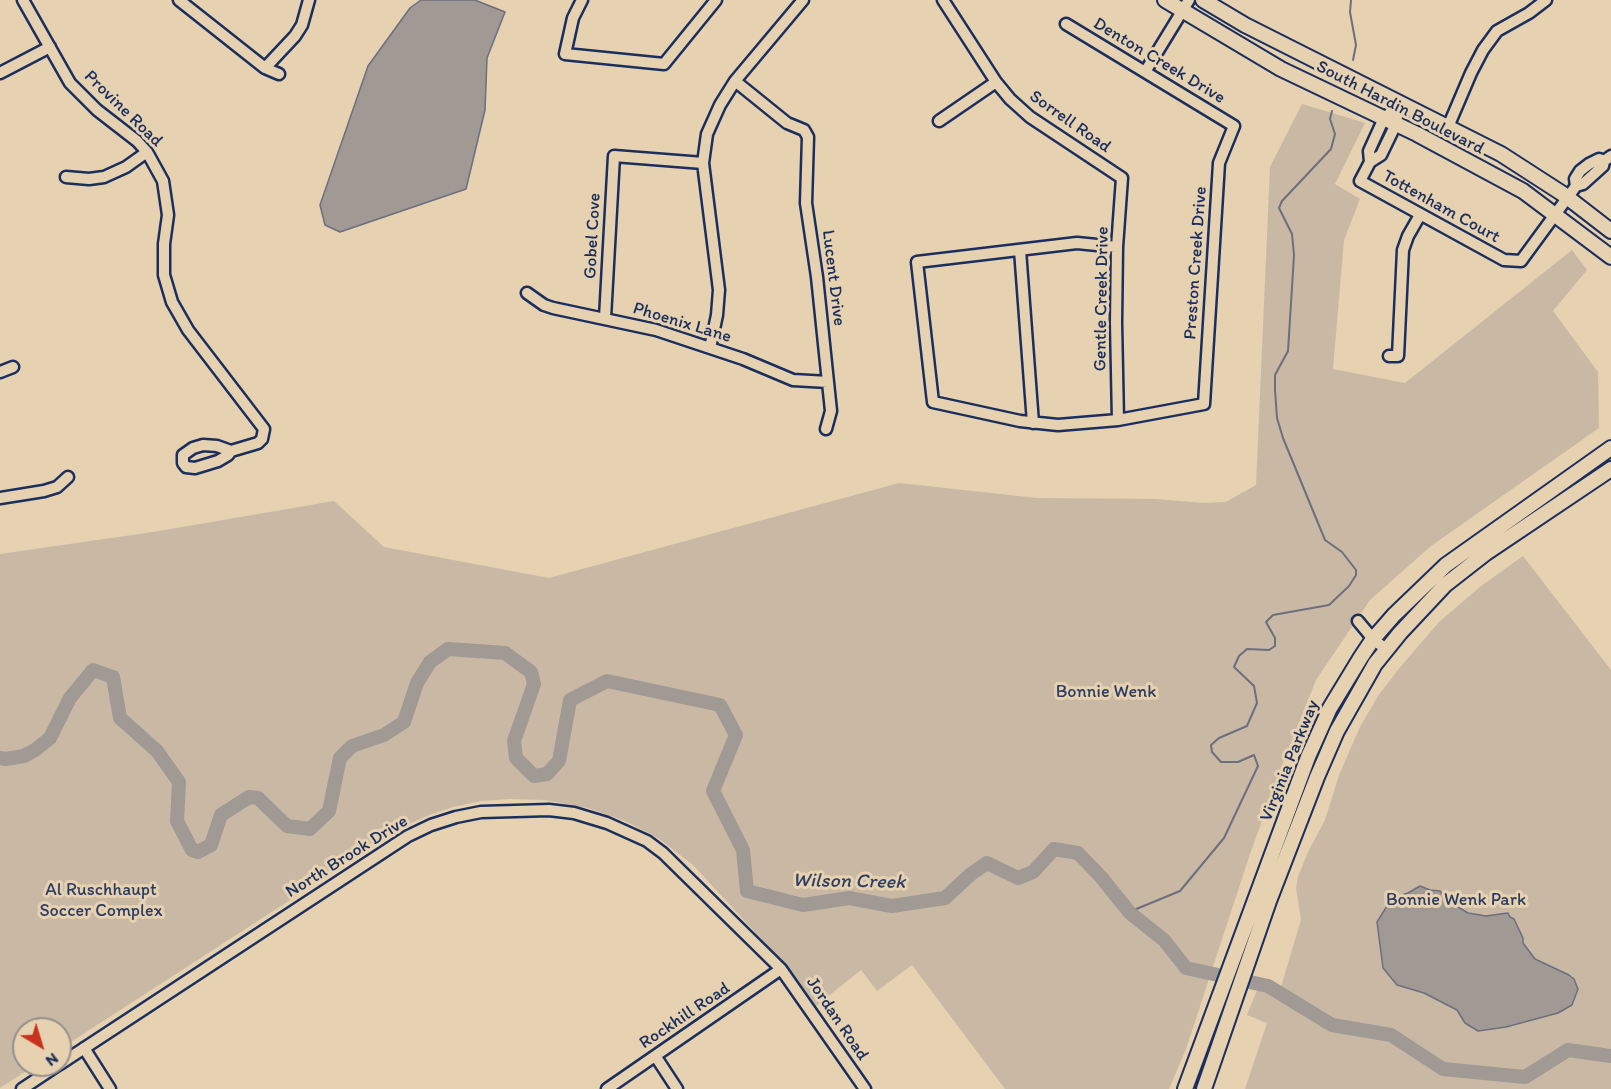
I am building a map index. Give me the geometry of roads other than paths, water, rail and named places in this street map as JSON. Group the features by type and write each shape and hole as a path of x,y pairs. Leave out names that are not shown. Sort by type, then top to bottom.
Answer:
{"main road":[{"name":"South Hardin Boulevard","path":"1165,0 1186,5 1281,69 1390,121 1523,191 1611,257"},
{"name":"South Hardin Boulevard","path":"1203,0 1245,25 1572,191 1611,231"},
{"name":"Virginia Parkway","path":"1204,1089 1256,916 1318,733 1343,685 1373,639 1410,598 1440,571 1505,522 1611,448"},
{"name":"Virginia Parkway","path":"1185,1089 1256,916 1337,731 1364,682 1386,650 1445,585 1514,534 1611,469"},
{"path":"1505,522 1514,534"}],"street":[{"name":"Provine Road","path":"23,0 77,91 97,110 126,131 147,152 157,167 166,190 168,215 164,244 164,275 172,302 188,330 264,429 264,435 258,443 231,451"},
{"path":"179,0 191,4 266,68 279,74"},
{"path":"266,68 302,25 309,0"},
{"path":"582,0 573,18 565,54 664,64 716,0"},
{"path":"710,348 717,315 719,290 703,163 710,124 735,81 803,0"},
{"name":"Sorrell Road","path":"943,0 996,82 1010,99 1030,117 1122,178"},
{"path":"1448,127 1471,73 1490,41 1497,32 1546,0"},
{"path":"1145,72 1186,5"},
{"name":"Denton Creek Drive","path":"1066,24 1234,126"},
{"path":"0,73 50,47"},
{"name":"Lucent Drive","path":"735,81 777,116 806,131 808,137 806,203 831,411 826,429"},
{"path":"939,121 996,82"},
{"path":"1390,121 1400,103"},
{"name":"Tottenham Court","path":"1390,121 1368,151 1370,162 1360,181 1420,215 1504,260 1521,261 1555,214"},
{"name":"Preston Creek Drive","path":"1119,420 1204,404 1219,163 1234,126"},
{"path":"66,177 89,179 104,177 126,167 147,152"},
{"name":"Gobel Cove","path":"605,318 614,156 703,163"},
{"path":"1555,214 1572,191 1603,166 1607,158"},
{"name":"Gentle Creek Drive","path":"1119,420 1116,323 1117,247 1122,178"},
{"path":"1389,356 1398,356 1403,250 1420,215"},
{"path":"1117,247 1077,243 916,262 933,402 1034,423 1058,425 1119,420"},
{"path":"1020,250 1034,423"},
{"name":"Phoenix Lane","path":"527,292 544,305 553,308 656,330 792,380 828,382"},
{"path":"0,372 13,367"},
{"path":"0,498 57,487 68,477"},
{"path":"1358,621 1386,650"},
{"name":"North Brook Drive","path":"72,1056 408,836 448,819 481,812 549,810 574,813 607,823 637,836 663,854 781,969"},
{"name":"Rockhill Road","path":"607,1089 781,969"},
{"name":"Jordan Road","path":"781,969 865,1089"},
{"path":"84,1048 110,1089"},
{"path":"656,1057 677,1089"},
{"name":"North Brook Drive","path":"22,1089 40,1077"}],"waterway":[{"path":"1351,0 1350,12 1356,45 1353,60"},
{"path":"1129,912 1180,891 1224,838 1258,766 1254,755 1238,762 1221,762 1212,752 1211,745 1219,738 1247,726 1257,703 1254,686 1234,667 1239,656 1247,649 1269,650 1275,646 1275,638 1266,622 1273,615 1329,605 1349,586 1356,575 1356,570 1342,552 1325,540 1283,438 1277,418 1275,390 1275,375 1288,351 1294,255 1292,234 1279,208 1282,201 1331,149 1335,134 1330,119 1332,111"},
{"name":"Wilson Creek","path":"0,758 24,756 50,738 70,698 93,670 113,677 120,718 157,751 179,782 177,821 192,850 198,852 211,845 221,815 249,797 258,798 287,826 310,829 329,811 340,758 352,746 384,735 404,722 417,683 430,662 448,649 505,653 531,672 534,684 514,741 516,758 534,776 547,774 559,761 570,700 607,681 720,705 736,735 713,791 743,850 747,891 803,905 849,898 892,906 945,898 987,863 1018,878 1033,872 1054,849 1078,853 1130,913 1164,940 1186,968 1268,986 1332,1025 1391,1035 1443,1069 1525,1077 1568,1050 1611,1056"}],"park label":[{"name":"Bonnie Wenk","path":"1106,692"},
{"name":"Al Ruschhaupt Soccer Complex","path":"101,900"},
{"name":"Bonnie Wenk Park","path":"1456,900"}]}
